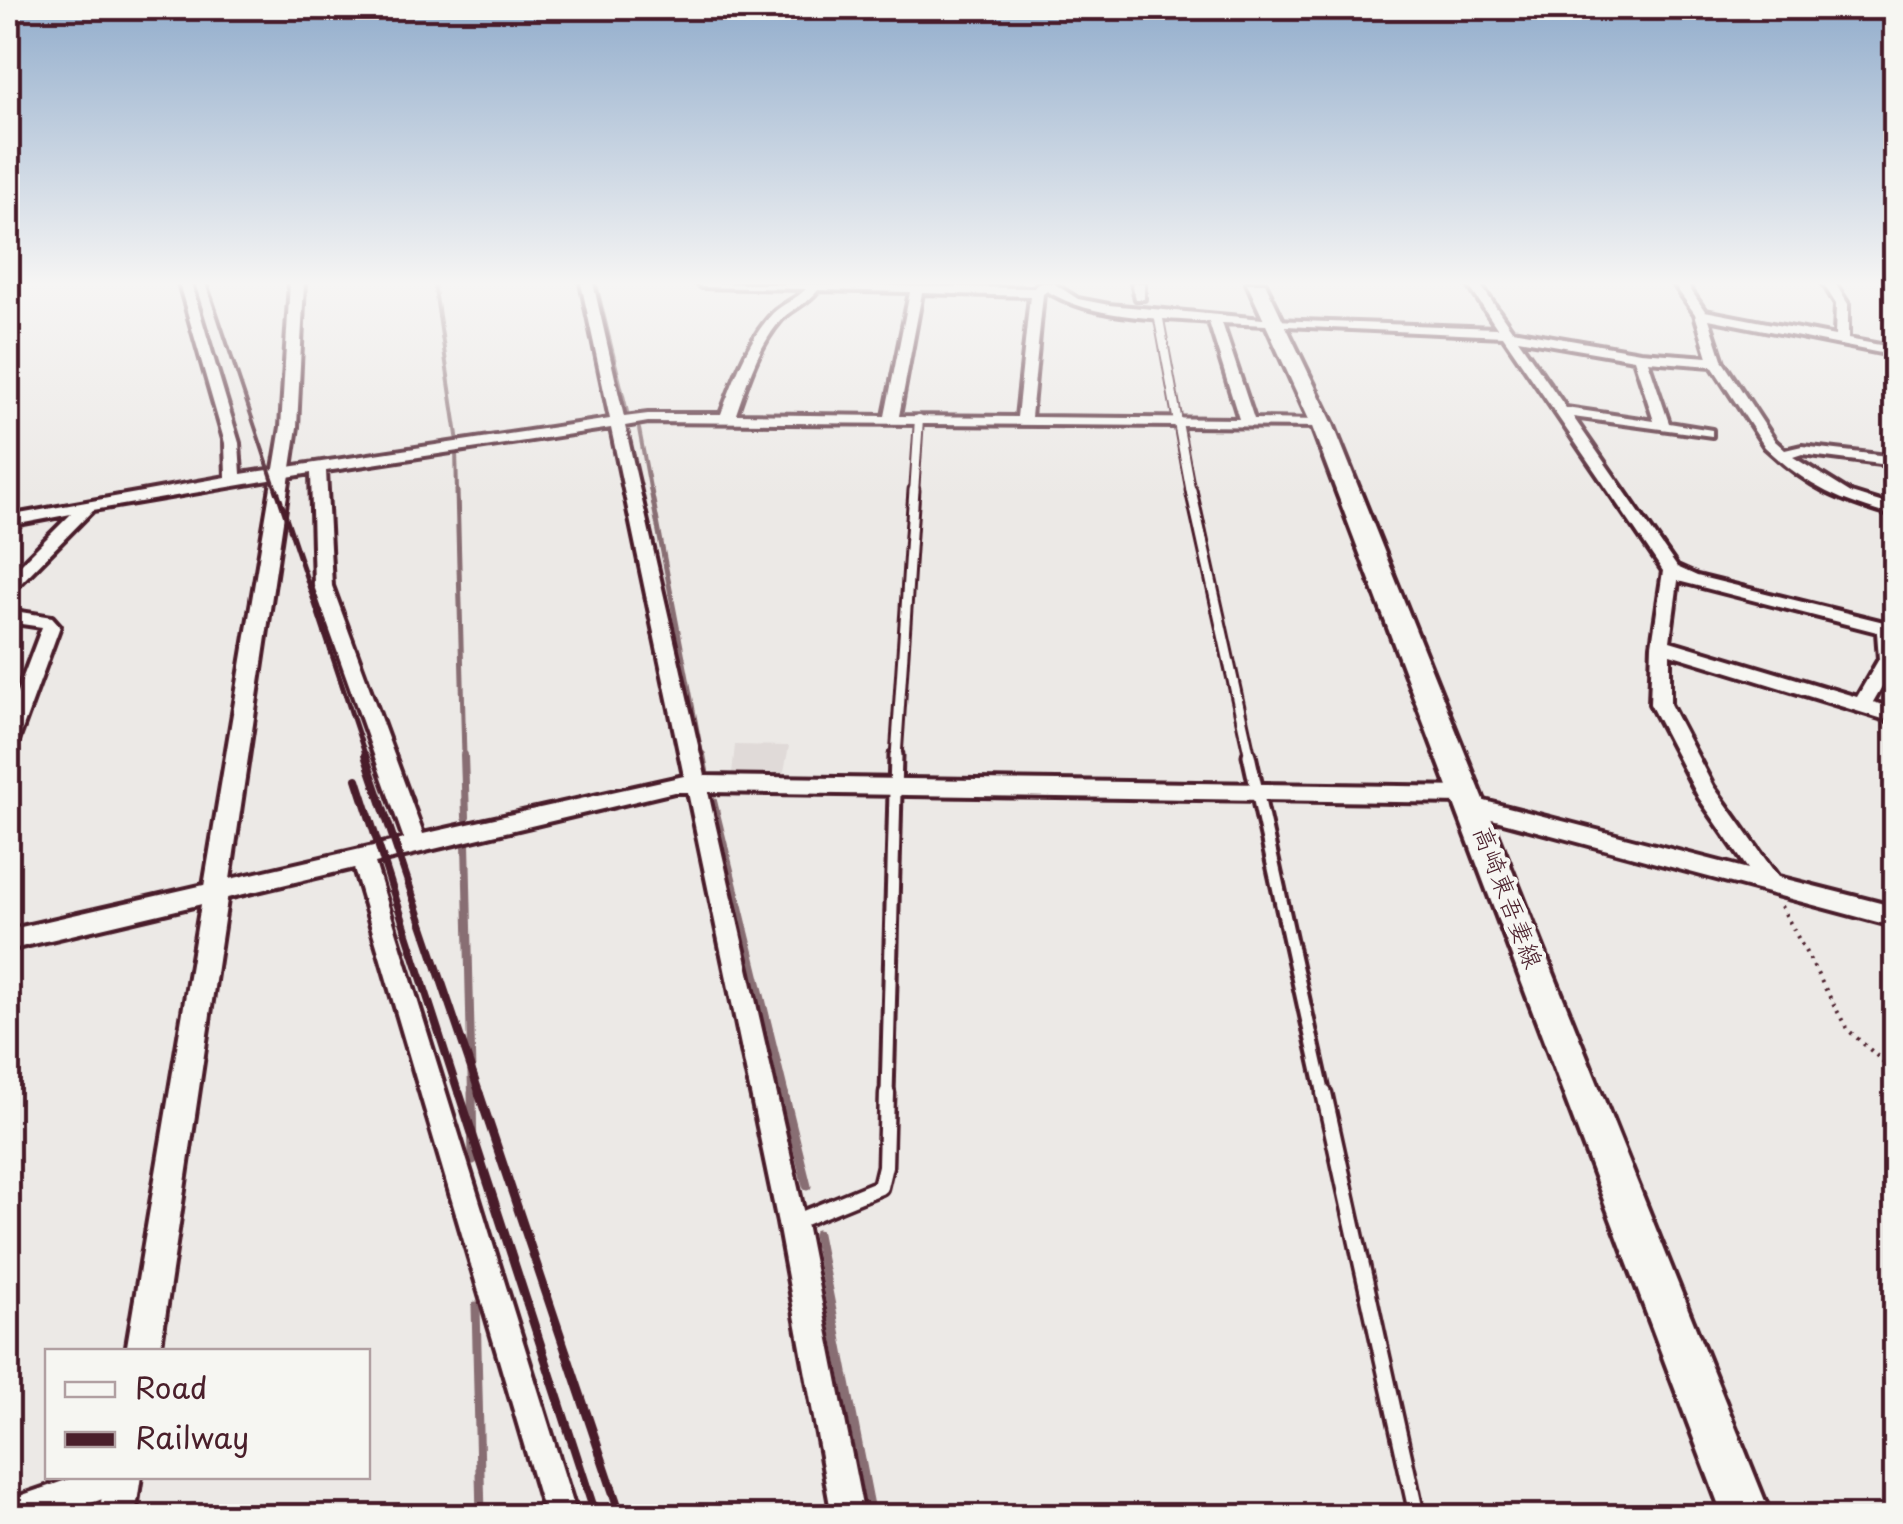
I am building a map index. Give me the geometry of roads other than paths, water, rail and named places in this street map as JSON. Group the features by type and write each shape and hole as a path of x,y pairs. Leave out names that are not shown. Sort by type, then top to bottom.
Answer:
{"main road":[{"name":"高崎東吾妻線","path":"1288,354 1322,424 1471,801 1747,1516"}],"street":[{"path":"206,354 232,443 234,480"},
{"path":"143,1349 289,428 293,354"},
{"path":"603,354 792,1223 848,1516"},
{"path":"726,419 755,354"},
{"path":"891,421 904,354"},
{"path":"1024,418 1033,354"},
{"path":"1226,354 1248,421"},
{"path":"1519,354 1671,571 1692,580 1891,630 1888,658 1861,706"},
{"path":"1629,354 1716,362"},
{"path":"1714,354 1770,444 1782,455 1832,490 1862,504 1896,512"},
{"path":"1640,356 1662,424"},
{"path":"1559,411 1708,433"},
{"path":"8,522 234,480 618,420 1024,418 1322,424"},
{"path":"1782,455 1802,450 1896,462"},
{"path":"318,469 323,586 416,843"},
{"path":"8,586 86,509"},
{"path":"1671,571 1661,645 1660,704 1706,792 1770,884"},
{"path":"8,616 46,620 50,626 8,741"},
{"path":"1661,645 1896,716"},
{"path":"8,940 416,843 674,784 694,783 1257,791 1471,801 1896,917"},
{"path":"362,857 561,1516"},
{"path":"8,1516 117,1479"},
{"path":"117,1516 123,1479"}],"lane":[{"path":"1165,354 1176,423 1418,1516"},
{"path":"792,1223 880,1187 885,1166 894,788 919,419"}],"waterway":[{"path":"445,354 458,442"},
{"path":"613,354 627,412"},
{"path":"639,429 651,493"},
{"path":"456,449 457,493"},
{"path":"457,490 464,757"},
{"path":"651,490 702,757"},
{"path":"464,755 466,817"},
{"path":"702,755 705,771"},
{"path":"713,801 785,1095"},
{"path":"466,843 472,1095"},
{"path":"472,1093 473,1160"},
{"path":"784,1093 807,1186"},
{"path":"817,1234 872,1516"},
{"path":"476,1306 481,1516"}],"railway":[{"path":"231,354 277,493"},
{"path":"277,490 366,757"},
{"path":"365,755 480,1095"},
{"path":"357,779 459,1095"},
{"path":"459,1093 596,1516"},
{"path":"479,1093 621,1516"}]}
